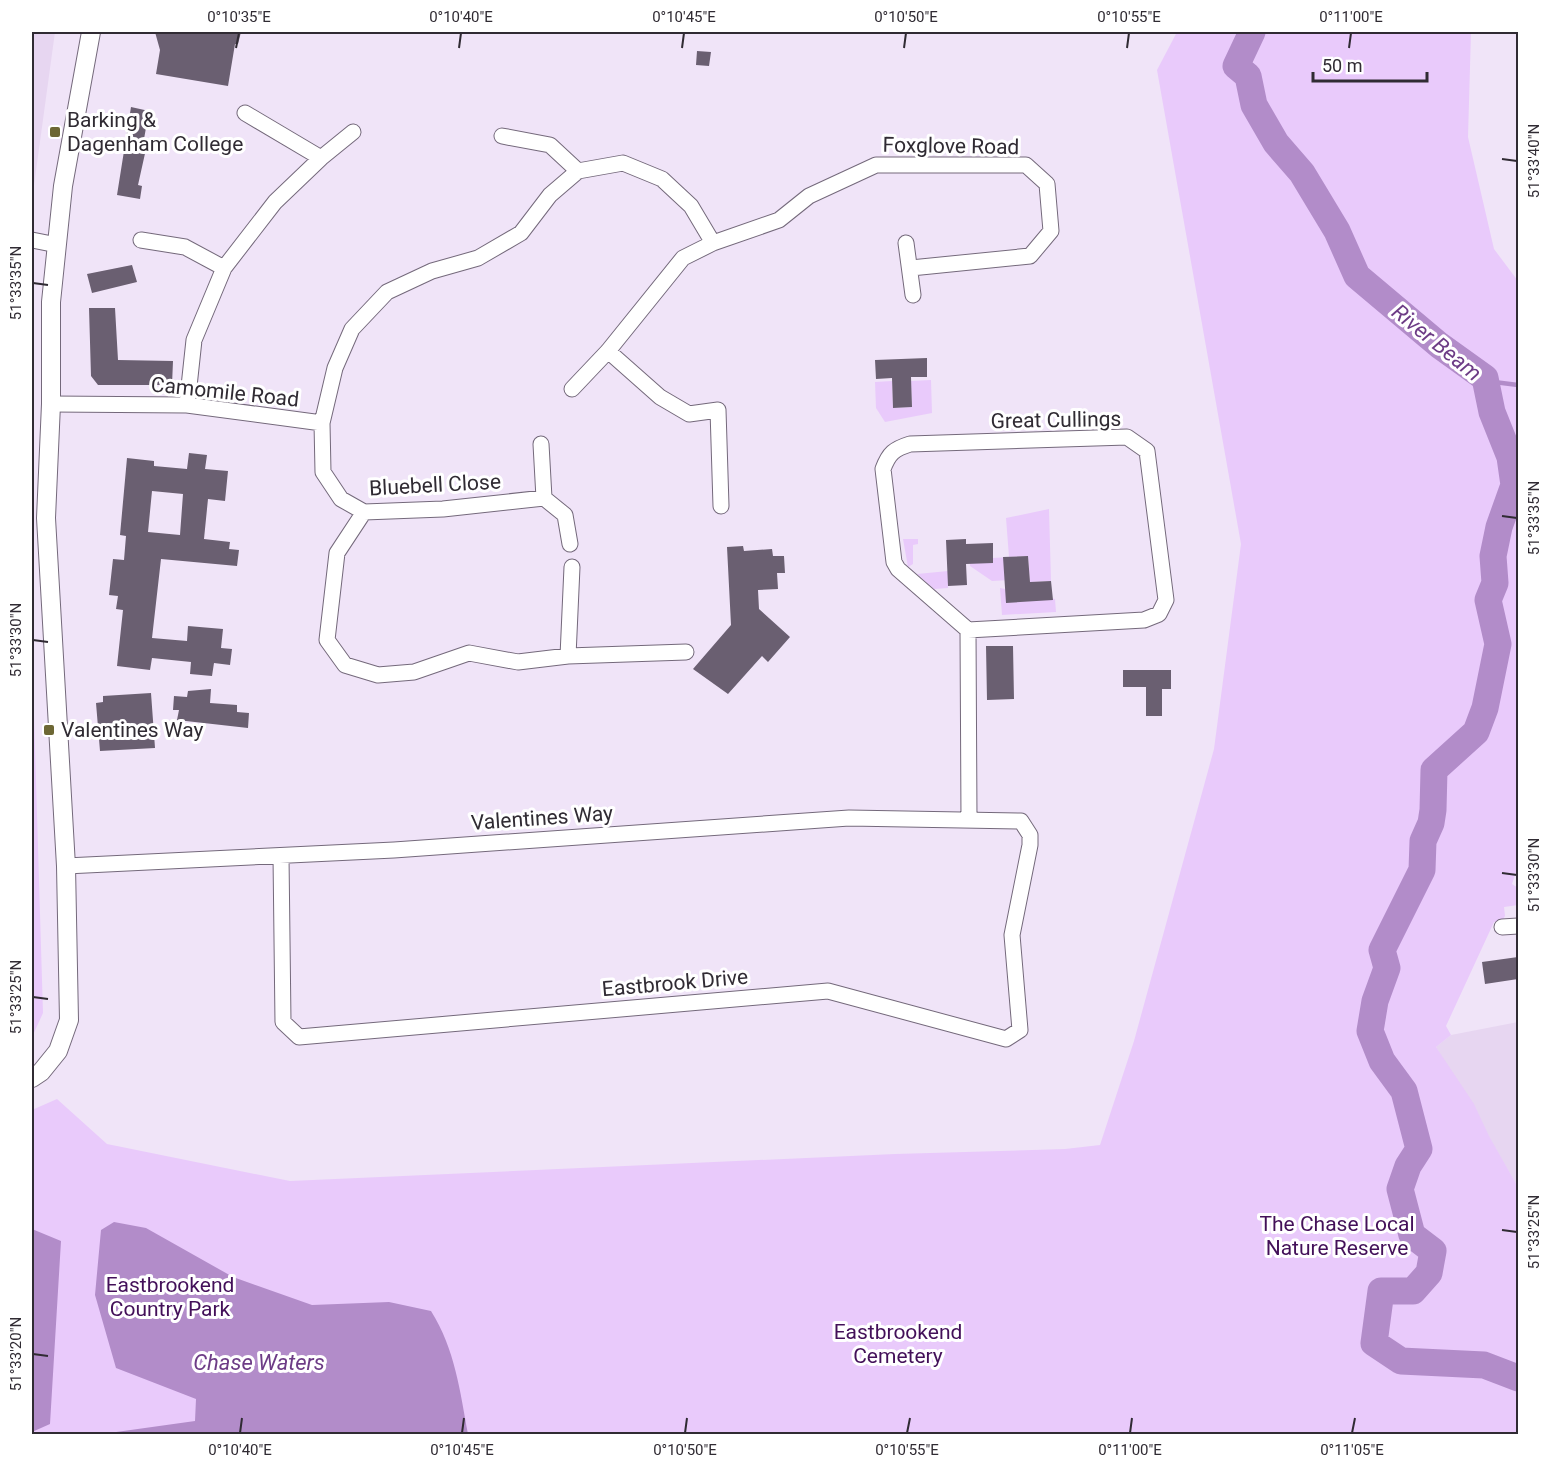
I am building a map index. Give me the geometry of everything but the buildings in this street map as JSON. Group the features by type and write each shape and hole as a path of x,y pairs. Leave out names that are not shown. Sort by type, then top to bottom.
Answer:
{"street":[{"path":"32,1078 41,1072 58,1051 69,1020 66,866 46,518 51,404 51,302 63,186 91,32"},
{"path":"245,113 321,158"},
{"path":"187,405 194,340 224,268 275,202 321,158 353,132"},
{"path":"502,136 550,145 578,171 623,163 662,180 692,206 712,243"},
{"name":"Foxglove Road","path":"572,388 608,351 683,258 712,243 778,220 809,196 876,165 1026,165 1047,184 1051,231 1030,256 911,268"},
{"name":"Bluebell Close","path":"544,498 443,509 364,512 340,500 323,471 322,423 334,368 352,329 387,292 432,271 478,258 521,233 550,195 578,171"},
{"path":"32,240 57,245"},
{"path":"141,240 185,247 224,268"},
{"path":"906,243 913,295"},
{"path":"608,351 660,397 689,414 718,410 721,506"},
{"name":"Camomile Road","path":"51,404 187,405 322,423"},
{"name":"Great Cullings","path":"1127,437 1146,451 1166,600 1159,614 1144,620 968,630 904,576 894,562 883,470 893,449 910,444 1127,437"},
{"path":"541,444 544,498 565,515 570,544"},
{"path":"364,512 337,553 327,640 345,665 378,675 414,672 469,652 518,662 568,656 686,652"},
{"path":"568,656 572,567"},
{"path":"968,630 969,819"},
{"name":"Valentines Way","path":"66,866 281,856 849,818 1021,821"},
{"name":"Eastbrook Drive","path":"281,856 283,1022 299,1036 828,991 1006,1039 1020,1030 1012,934 1030,845 1030,835 1021,821"},
{"path":"1502,927 1518,926"}],"shaded area":[{"path":"32,32 55,32 32,200"},
{"path":"1518,1022 1518,1187 1436,1047 1451,1035"}],"green space":[{"name":"The Chase Local Nature Reserve","path":"1177,32 1471,32 1468,137 1494,249 1518,281 1518,866 1512,884 1518,888 1518,905 1504,907 1505,916 1502,921 1494,922 1446,1026 1451,1035 1436,1047 1474,1104 1518,1187 1518,1434 32,1434 32,1110 57,1099 107,1144 290,1181 895,1154 1065,1149 1100,1145 1134,1041 1214,749 1241,544 1157,70"},
{"path":"931,380 932,413 885,422 876,408 875,382 892,381 893,408 912,407 911,381"},
{"path":"1049,509 1051,581 1030,582 1028,556 1009,557 1006,518"},
{"path":"903,539 918,539 918,544 913,545 913,564 908,567"},
{"path":"1009,557 1010,580 992,581 970,566 970,563 993,563 993,558"},
{"path":"948,571 948,588 934,589 917,574"},
{"path":"1000,588 1055,599 1056,612 1002,615"},
{"path":"32,648 43,1013 32,1037"}],"water":[{"name":"Chase Waters","path":"114,1222 146,1228 233,1277 312,1305 389,1302 431,1311 451,1355 468,1434 102,1434 195,1421 196,1399 116,1368 95,1295 101,1230"},
{"path":"32,1229 61,1241 50,1424 32,1432"}],"waterway":[{"name":"River Beam","path":"1252,32 1236,66 1248,76 1254,105 1276,143 1302,173 1337,231 1357,276 1439,345 1485,378 1492,412 1510,457 1514,485 1499,527 1493,556 1495,583 1488,600 1498,644 1485,708 1476,732 1434,770 1433,810 1431,823 1423,841 1422,870 1382,950 1387,968 1375,1001 1370,1031 1382,1061 1404,1091 1419,1149 1408,1166 1400,1189 1412,1235 1433,1251 1429,1273 1413,1291 1381,1291 1374,1343 1401,1361 1484,1365 1518,1378"},
{"path":"1486,381 1518,385"}],"place":[{"name":"Barking & Dagenham College","path":"55,132"},
{"name":"Valentines Way","path":"49,730"}],"park label":[{"name":"Eastbrookend Country Park","path":"170,1297"},
{"name":"Eastbrookend Cemetery","path":"898,1344"}]}
